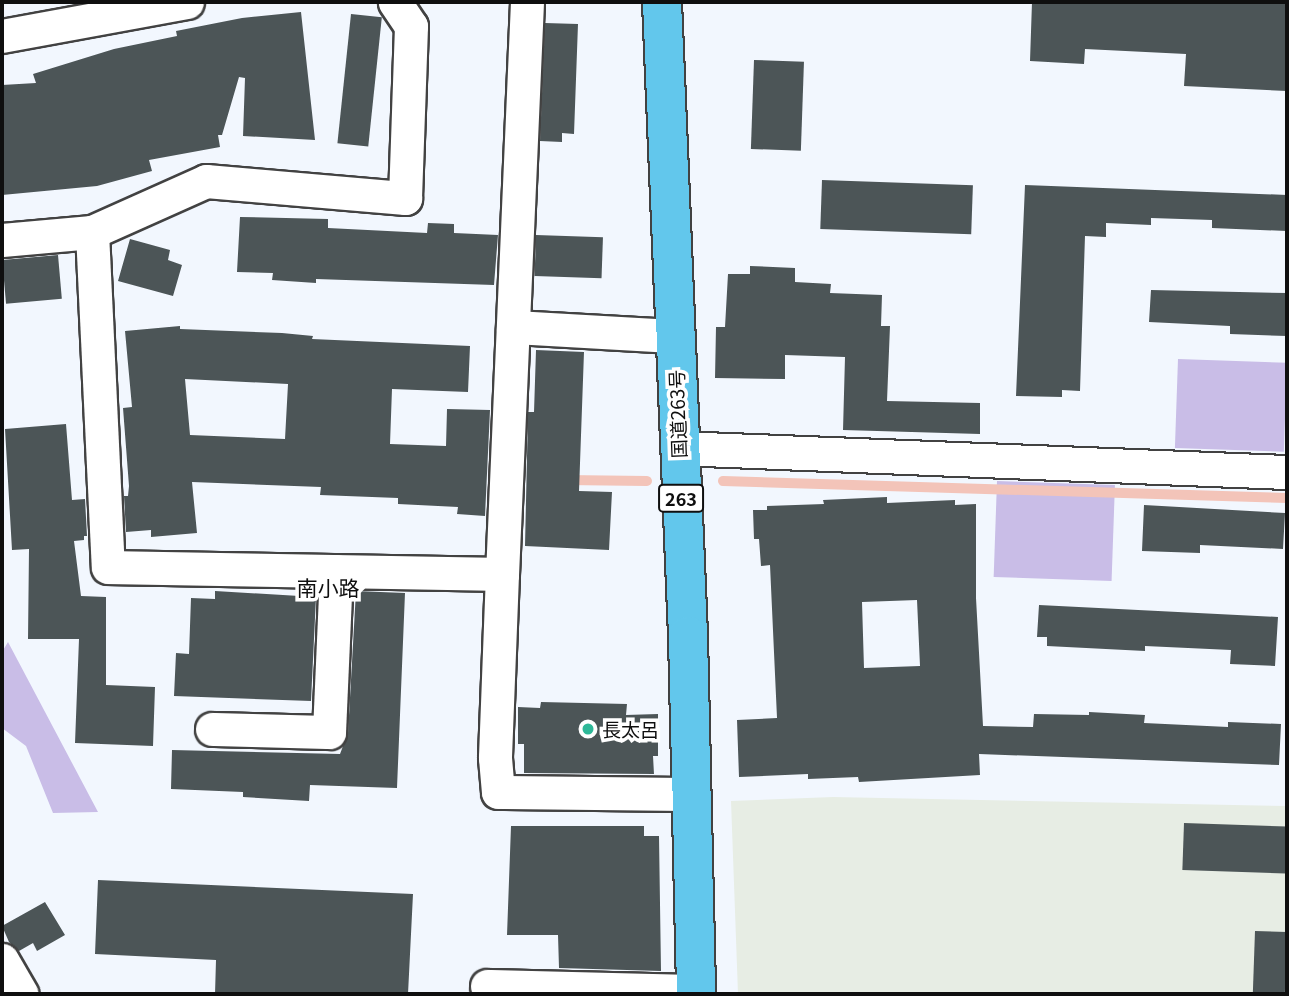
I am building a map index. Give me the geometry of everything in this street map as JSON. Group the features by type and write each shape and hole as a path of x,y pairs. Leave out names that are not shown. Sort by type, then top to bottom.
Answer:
{"highway":[{"name":"国道263号","path":"662,2 678,447 688,636 696,993"}],"street":[{"path":"2,36 187,2"},
{"path":"2,240 92,232 206,181 405,198 411,26 396,2"},
{"path":"527,2 495,758 498,792 691,794"},
{"path":"92,232 108,568 502,574"},
{"path":"513,327 674,336"},
{"path":"678,447 1287,472"},
{"path":"212,729 329,732 335,571"},
{"path":"2,960 22,994"},
{"path":"487,986 696,993"}],"shaded area":[{"path":"1178,359 1287,363 1284,452 1175,448"},
{"path":"997,481 1115,485 1112,581 994,577"},
{"path":"8,642 98,812 53,813 26,746 2,728 2,652"},
{"path":"833,797 1287,806 1287,994 738,994 731,801"}],"building":[{"path":"1032,2 1287,2 1287,91 1184,86 1186,54 1085,49 1084,64 1030,61"},
{"path":"301,12 315,140 243,136 245,78 239,77 222,135 218,135 220,147 149,160 152,171 97,186 2,195 2,85 36,83 33,74 114,49 177,36 176,31 242,18"},
{"path":"351,14 382,17 368,147 337,143"},
{"path":"545,23 578,24 574,134 562,133 562,142 540,141"},
{"path":"754,60 804,62 801,151 751,149"},
{"path":"822,180 973,185 971,234 820,229"},
{"path":"1025,185 1287,195 1287,231 1212,228 1212,220 1151,218 1151,225 1106,223 1106,237 1085,236 1080,391 1062,390 1062,397 1016,396"},
{"path":"240,217 328,219 328,228 427,233 428,223 454,224 454,233 498,235 494,285 316,279 316,283 272,280 273,273 237,272"},
{"path":"536,235 603,237 602,278 535,276"},
{"path":"130,239 170,250 168,260 182,265 173,296 118,281"},
{"path":"58,255 62,299 6,304 2,260"},
{"path":"750,266 795,268 795,282 831,284 830,293 882,295 881,326 890,326 887,401 980,403 980,434 843,430 845,357 785,355 785,379 715,378 716,327 725,327 728,274 750,274"},
{"path":"1151,290 1287,293 1287,336 1230,334 1230,326 1149,322"},
{"path":"180,326 180,329 313,336 312,339 470,346 468,392 392,389 390,444 446,446 447,409 490,410 485,516 457,514 458,507 398,504 398,498 320,495 321,487 192,482 197,533 151,537 151,530 126,532 124,496 128,496 129,486 123,408 132,407 125,331","holes":["185,379 288,384 285,439 190,435"]},
{"path":"536,350 584,352 579,491 612,492 609,550 525,546 528,412 534,412"},
{"path":"66,424 72,500 85,499 87,536 84,536 84,540 74,541 81,596 106,597 106,685 155,687 153,746 75,743 79,639 28,639 29,549 12,550 5,429"},
{"path":"887,497 887,503 955,500 955,505 976,504 976,598 983,726 1033,727 1034,714 1089,715 1089,712 1145,715 1144,723 1228,727 1228,722 1281,724 1279,765 979,754 980,775 859,782 858,777 808,779 808,774 739,777 737,720 777,718 770,565 761,566 759,539 754,539 753,510 767,510 767,506 824,504 823,500","holes":["917,600 920,666 864,668 862,602"]},
{"path":"1144,505 1285,513 1283,549 1200,545 1200,553 1142,551"},
{"path":"215,591 316,597 311,701 174,696 176,653 189,654 191,598 215,599"},
{"path":"356,591 405,593 397,788 310,785 309,801 243,797 243,792 171,789 172,750 340,754 348,733"},
{"path":"1039,605 1278,617 1275,666 1230,664 1231,650 1145,646 1145,651 1047,646 1047,637 1037,637"},
{"name":"長太呂","path":"541,702 627,704 626,715 658,714 658,756 653,756 654,774 524,773 524,744 518,744 518,707 540,708"},
{"path":"1184,823 1287,827 1285,874 1182,870"},
{"path":"511,826 644,826 644,836 659,836 661,971 559,968 558,935 507,935"},
{"path":"98,880 413,894 408,994 215,994 216,960 95,954"},
{"path":"45,902 65,935 37,951 33,943 19,951 9,942 2,926"},
{"path":"1255,931 1287,932 1285,994 1253,994"}],"waterway":[{"path":"565,480 647,481"},
{"path":"723,481 1287,498"}],"place":[{"name":"長太呂","path":"588,729"}],"district":[{"name":"南小路","path":"328,587"}]}
